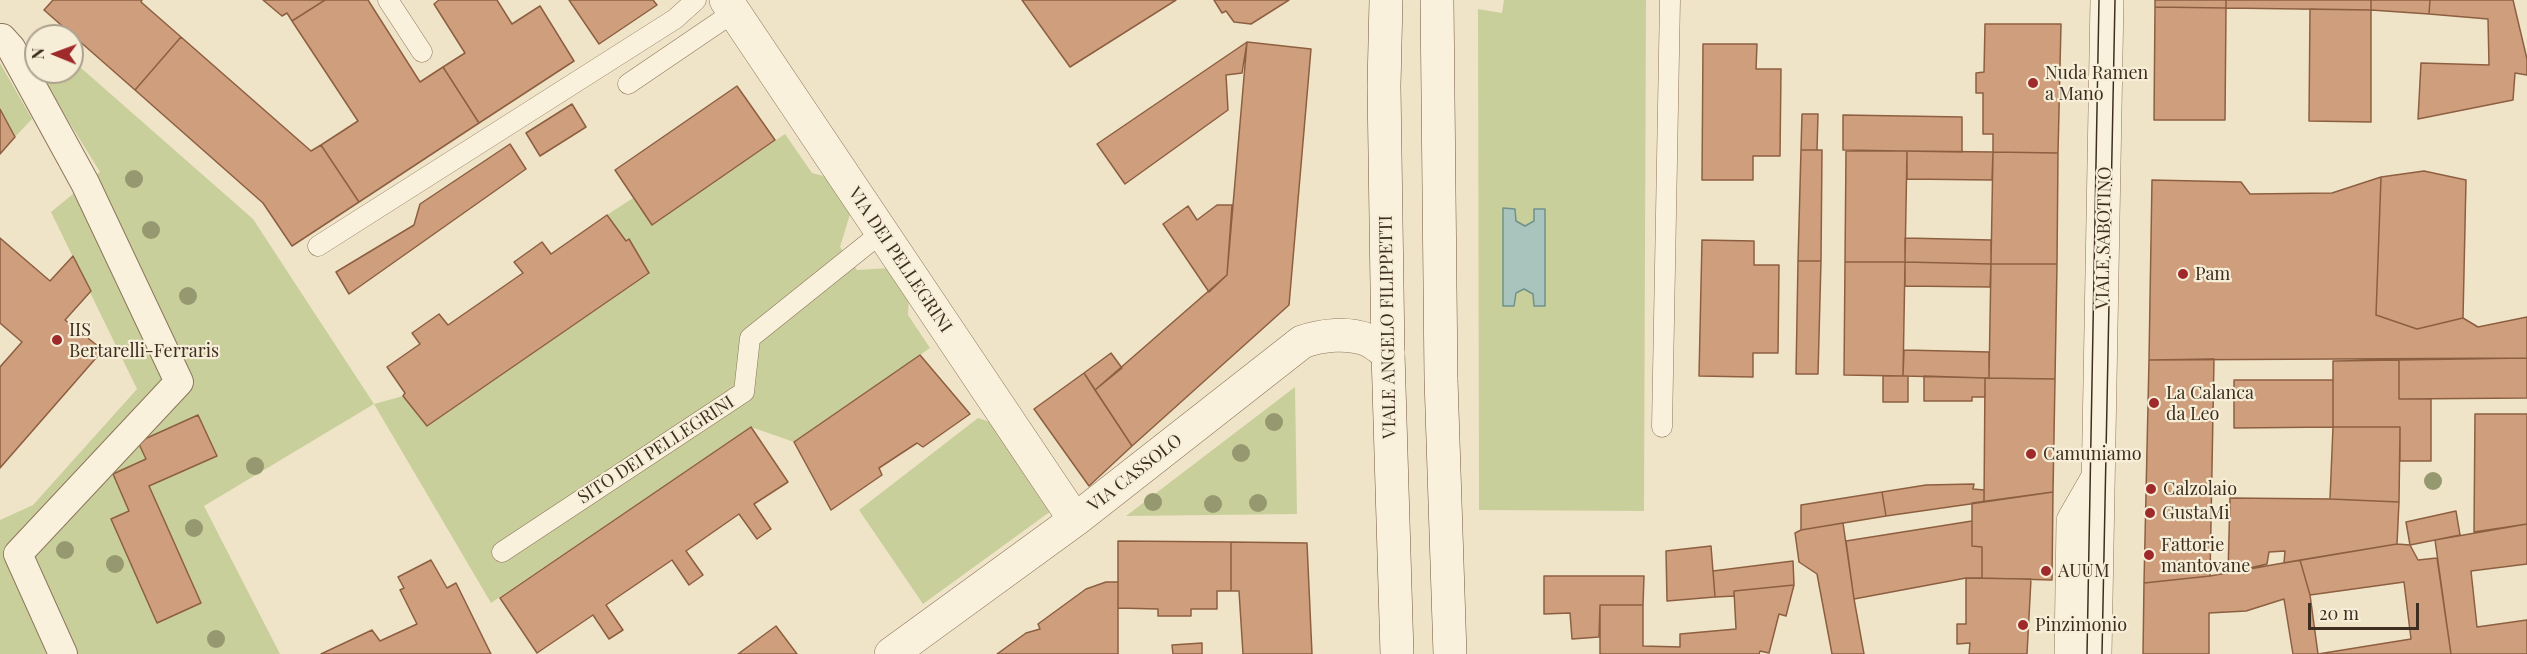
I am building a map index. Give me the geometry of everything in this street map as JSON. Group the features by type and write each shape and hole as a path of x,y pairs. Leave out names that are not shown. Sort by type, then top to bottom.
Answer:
{"street":[{"name":"VIALE ANGELO FILIPPETTI","path":"1386,0 1384,86 1388,353 1396,654"},
{"name":"VIALE SABOTINO","path":"2095,654 2107,0"},
{"path":"1434,2 1441,379 1450,654"},
{"name":"VIA DEI PELLEGRINI","path":"730,6 1075,520"},
{"path":"2,38 11,48 85,183 178,382 9,563 63,654"},
{"name":"VIA CASSOLO","path":"891,654 1075,520 1302,342 1316,337 1346,336 1368,340 1388,353"},
{"name":"VIALE SABOTINO","path":"2071,654 2073,521 2099,477"}],"lane":[{"path":"388,0 422,52"},
{"path":"318,246 675,19 696,0"},
{"path":"1662,427 1670,0"},
{"path":"628,84 730,6"},
{"name":"SITO DEI PELLEGRINI","path":"502,552 744,392 750,338 881,232"}],"green space":[{"path":"1504,0 1646,0 1644,511 1479,510 1478,9 1502,13"},
{"path":"0,63 32,119 15,137 0,108"},
{"path":"84,71 253,219 374,404 204,506 280,654 0,654 0,520 33,505 137,389 51,212 100,172 45,84 84,84"},
{"path":"785,134 812,173 827,177 851,211 840,247 857,270 890,268 909,295 908,315 930,348 794,442 751,427 491,603 374,404 403,396 427,426 649,274 629,240 626,241 607,215 633,198 652,224"},
{"path":"1295,387 1297,514 1126,516"},
{"path":"978,418 993,423 1051,511 923,604 859,510"}],"water":[{"path":"1503,208 1515,209 1516,221 1525,226 1534,221 1534,209 1545,209 1545,306 1534,306 1533,294 1524,289 1516,293 1514,306 1503,306"}],"building":[{"path":"53,0 142,0 141,2 181,37 135,90 84,45 84,24 60,24 44,10"},
{"path":"263,0 325,0 292,21 287,13 282,16"},
{"path":"325,0 368,0 420,82 443,67 479,123 359,202 321,145 358,121 292,21"},
{"path":"439,0 497,0 512,24 540,6 574,61 479,123 443,67 465,53 434,4"},
{"path":"569,0 653,0 657,5 599,44"},
{"path":"1022,0 1176,0 1070,67"},
{"path":"1214,0 1289,0 1251,24 1234,22 1226,11 1222,13"},
{"path":"2155,0 2226,0 2226,8 2155,7"},
{"path":"2226,0 2371,0 2371,10 2226,8"},
{"path":"2371,0 2430,0 2429,14 2371,10"},
{"path":"2430,0 2513,0 2527,59 2527,75 2515,73 2513,100 2418,119 2421,63 2489,65 2488,19 2429,14"},
{"path":"2155,7 2226,8 2225,120 2154,120"},
{"path":"2310,9 2371,10 2371,122 2309,121"},
{"path":"1985,24 2061,24 2058,153 1993,152 1993,134 1983,134 1983,93 1976,93 1976,73 1984,72"},
{"path":"181,37 311,151 321,145 359,202 292,246 263,203 135,90"},
{"path":"1247,42 1311,49 1289,305 1132,446 1095,390 1227,275"},
{"path":"1247,42 1242,73 1226,75 1228,110 1125,184 1097,144"},
{"path":"1703,44 1757,44 1756,69 1781,69 1780,156 1753,156 1753,180 1702,180"},
{"path":"737,86 775,140 652,225 615,170"},
{"path":"572,104 586,127 540,156 526,133"},
{"path":"0,109 15,137 0,154"},
{"path":"1802,114 1818,114 1817,150 1801,150"},
{"path":"1843,115 1962,117 1962,152 1843,150"},
{"path":"510,144 526,169 349,294 336,272 414,225 420,204"},
{"path":"1801,150 1822,150 1821,261 1798,261"},
{"path":"1846,151 1907,151 1905,262 1845,262"},
{"path":"1907,151 1993,152 1992,180 1907,179"},
{"path":"1993,152 2058,153 2057,264 1991,264"},
{"path":"2424,171 2466,180 2463,318 2417,329 2376,315 2381,177"},
{"path":"2381,177 2376,315 2417,329 2463,318 2478,327 2527,317 2527,358 2149,360 2152,180 2241,182 2250,194 2332,193"},
{"path":"1217,205 1232,205 1227,275 1209,292 1163,224 1188,206 1197,220"},
{"path":"607,215 626,241 629,239 649,273 427,426 403,396 405,393 387,367 420,344 412,333 439,314 448,325 523,273 514,262 542,242 551,254"},
{"path":"0,238 50,281 73,256 91,291 65,320 103,350 0,468 0,367 22,342 0,323"},
{"path":"1905,238 1991,240 1991,264 1905,262"},
{"path":"1702,240 1754,241 1754,265 1779,265 1778,353 1753,353 1753,377 1699,376"},
{"path":"1798,261 1821,261 1818,374 1796,374"},
{"path":"1845,262 1905,262 1903,376 1844,375"},
{"path":"1905,262 1991,264 1990,287 1905,286"},
{"path":"1991,264 2057,264 2055,379 1989,378"},
{"path":"1904,350 1989,352 1989,378 1903,376"},
{"path":"1111,353 1122,368 1095,390 1084,373"},
{"path":"920,355 970,414 923,447 917,443 879,468 882,475 831,510 794,442"},
{"path":"2527,358 2527,398 2399,399 2399,360"},
{"path":"2214,359 2210,576 2144,583 2149,360"},
{"path":"2399,360 2399,399 2431,399 2431,461 2400,461 2400,427 2333,427 2333,361"},
{"path":"1084,373 1132,446 1089,486 1034,409"},
{"path":"1883,376 1908,376 1908,402 1883,402"},
{"path":"1924,376 1985,378 1985,397 1972,397 1972,401 1924,401"},
{"path":"1985,378 2055,379 2053,492 1984,502"},
{"path":"2234,380 2333,380 2333,427 2234,428"},
{"path":"2475,414 2527,414 2527,524 2474,532"},
{"path":"198,415 217,456 149,486 201,603 157,623 111,519 129,511 113,474 146,459 138,442"},
{"path":"751,427 788,482 754,504 771,529 757,539 739,514 686,551 703,575 689,585 672,560 606,605 623,630 609,639 593,615 537,653 500,598"},
{"path":"2333,427 2400,427 2399,502 2330,499"},
{"path":"1974,484 1973,489 1984,490 1984,502 1886,516 1882,492 1926,485"},
{"path":"1882,492 1886,516 1801,530 1801,505"},
{"path":"2053,492 2052,580 1982,578 1982,547 1972,546 1972,503"},
{"path":"2230,498 2399,502 2397,544 2284,563 2285,551 2269,552 2267,564 2228,573"},
{"path":"2456,511 2460,535 2410,545 2406,522"},
{"path":"1972,521 1972,546 1982,547 1982,578 1966,578 1854,599 1846,541"},
{"path":"1843,523 1864,654 1832,654 1817,574 1799,562 1795,533"},
{"path":"2527,524 2527,564 2471,571 2477,627 2527,620 2527,654 2451,654 2435,540"},
{"path":"1118,541 1231,542 1231,591 1217,591 1217,609 1191,609 1191,616 1158,616 1158,609 1118,608"},
{"path":"1231,542 1307,543 1312,654 1243,654 1239,591 1231,591"},
{"path":"2397,544 2410,545 2418,560 2437,558 2451,654 2318,654 2411,639 2404,582 2310,595 2300,560"},
{"path":"1711,546 1715,597 1667,601 1666,551"},
{"path":"431,560 447,588 456,583 491,654 321,654 372,630 380,641 417,624 400,590 404,588 398,577"},
{"path":"2300,560 2310,595 2318,654 2293,654 2284,599 2246,611 2209,613 2209,654 2143,654 2144,583 2210,576"},
{"path":"1793,561 1794,585 1734,591 1734,596 1715,597 1713,571"},
{"path":"1544,576 1644,576 1643,605 1600,605 1599,637 1572,639 1570,613 1544,614"},
{"path":"1966,578 2031,579 2027,654 1969,654 1970,643 1957,644 1957,624 1966,624"},
{"path":"1106,582 1118,582 1118,654 997,654 1026,633 1040,629 1038,624 1086,589"},
{"path":"1794,585 1786,616 1779,614 1769,653 1760,651 1759,654 1600,654 1600,605 1643,605 1643,646 1680,647 1680,634 1736,629 1734,591"},
{"path":"776,626 797,654 738,654"},
{"path":"1202,643 1202,654 1173,654 1172,645"}],"tram line":[{"path":"2087,654 2099,0"},
{"path":"2102,654 2115,0"}],"place":[{"name":"Nuda Ramen a Mano","path":"2033,83"},
{"name":"Pam","path":"2183,274"},
{"name":"IIS Bertarelli-Ferraris","path":"57,340"},
{"name":"La Calanca da Leo","path":"2154,403"},
{"name":"Camuniamo","path":"2031,454"},
{"name":"Calzolaio","path":"2151,489"},
{"name":"GustaMi","path":"2150,513"},
{"name":"Fattorie mantovane","path":"2149,555"},
{"name":"AUUM","path":"2046,571"},
{"name":"Pinzimonio","path":"2023,625"}]}
